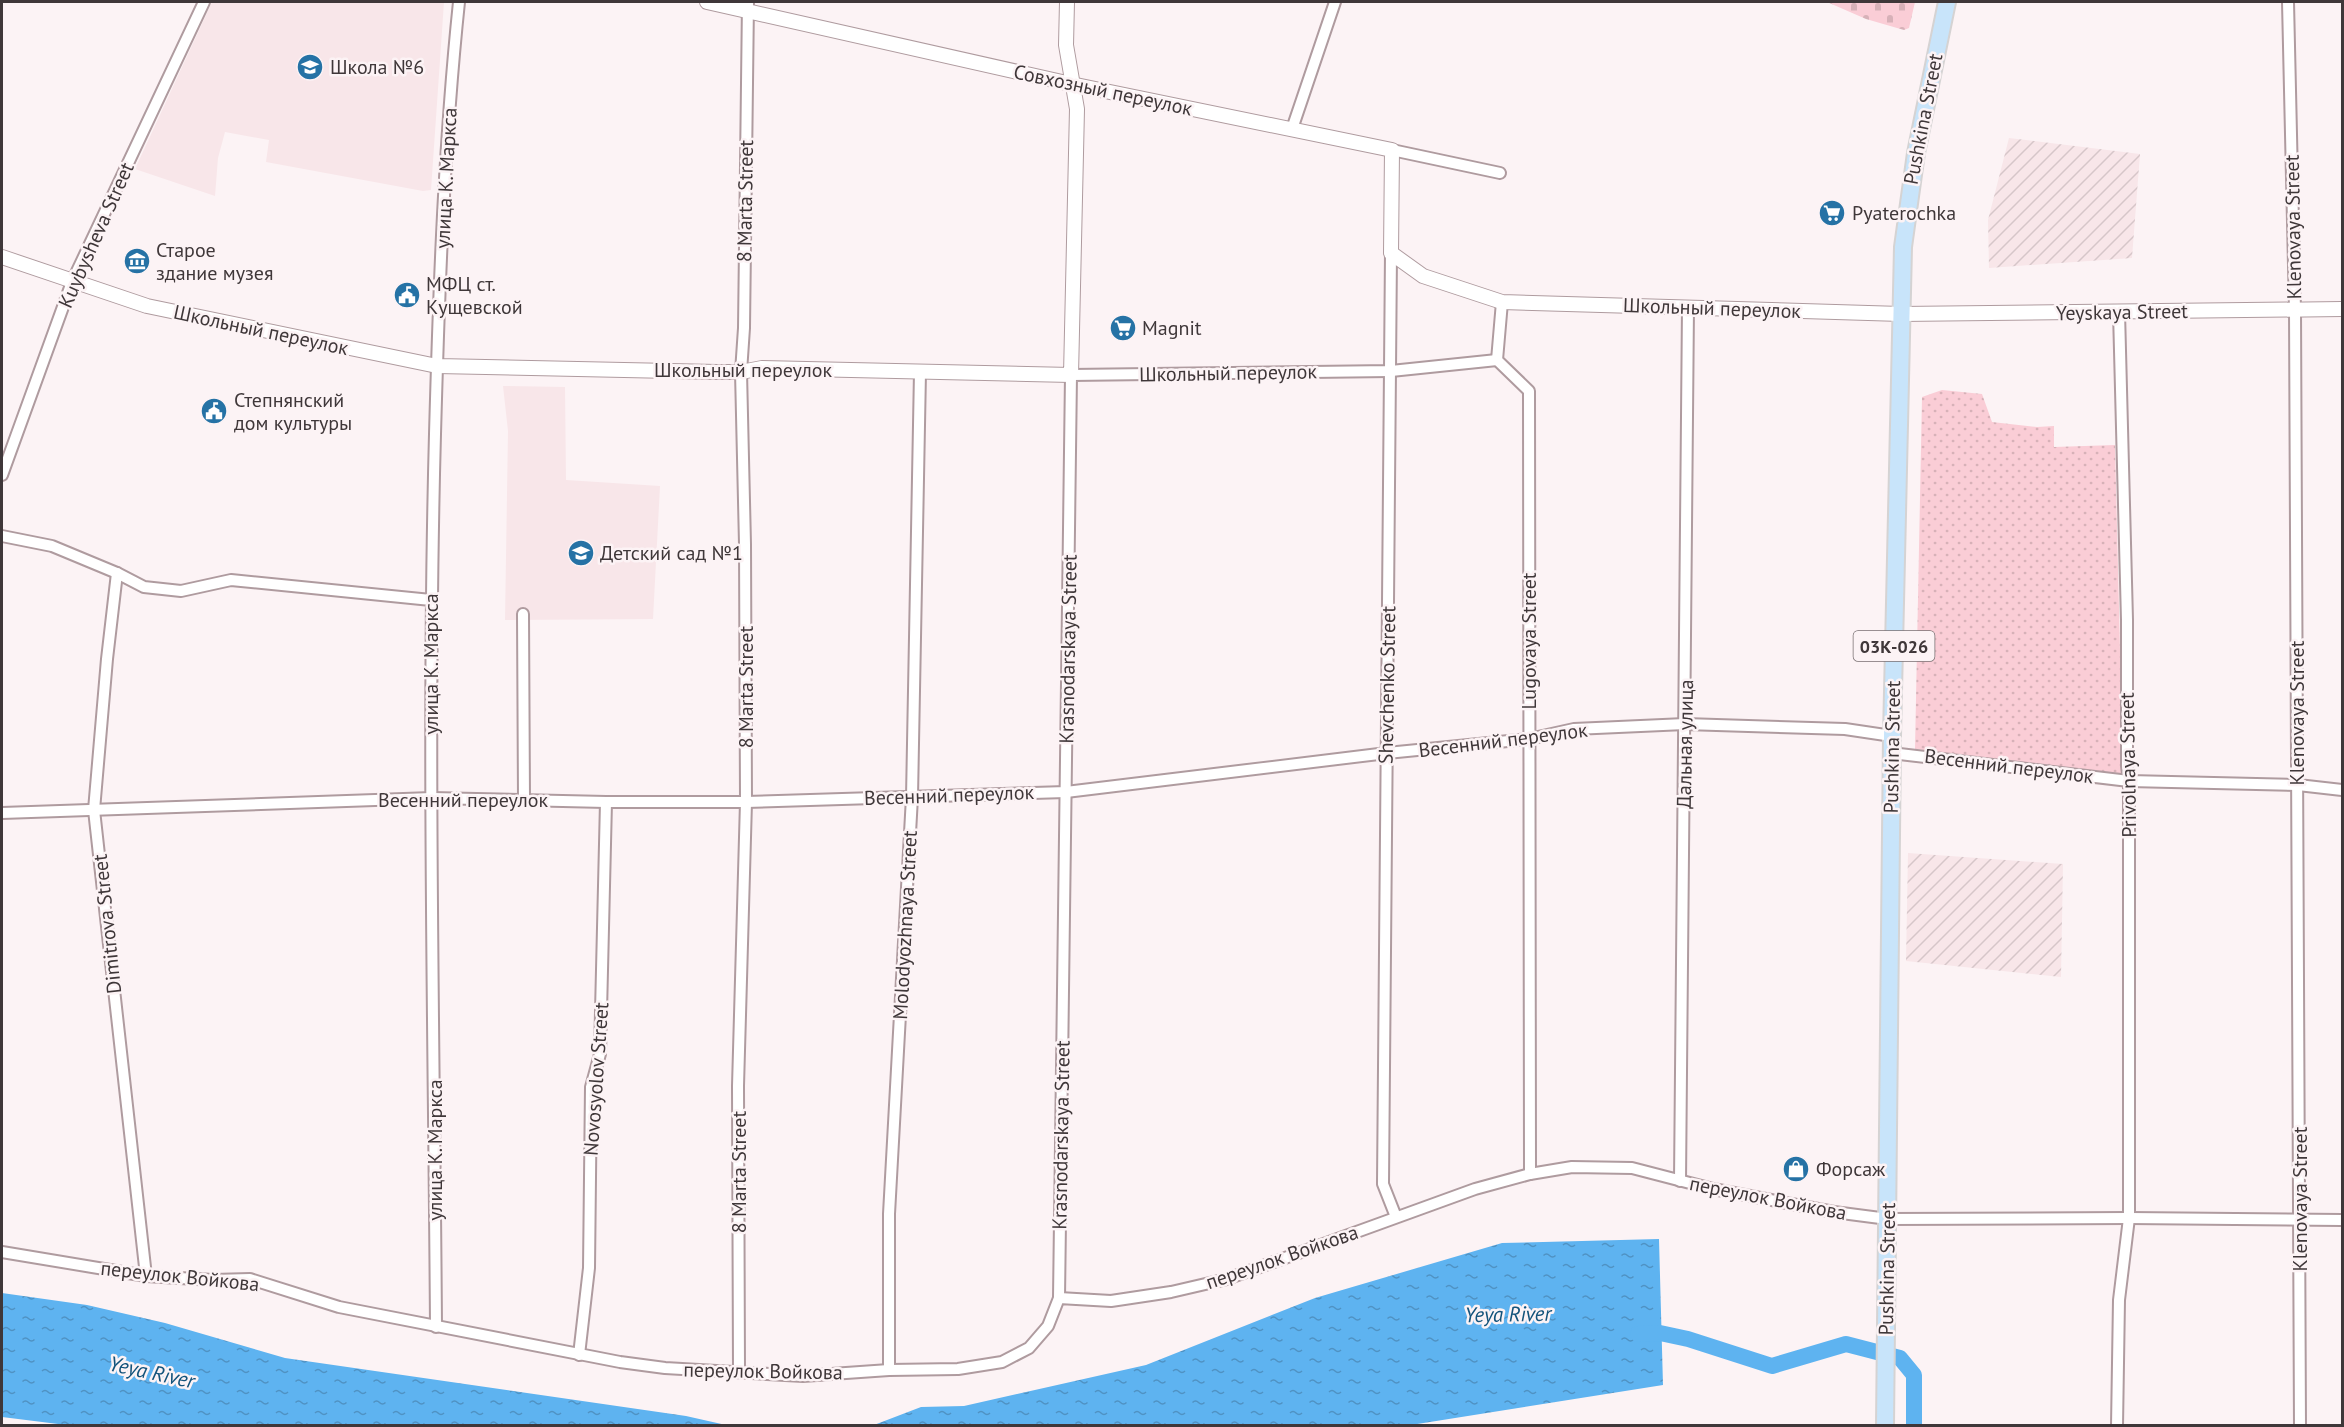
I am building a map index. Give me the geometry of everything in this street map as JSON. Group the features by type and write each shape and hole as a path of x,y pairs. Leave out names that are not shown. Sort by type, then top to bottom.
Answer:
{"main road":[{"name":"Pushkina Street","path":"1884,1425 1892,745 1903,247 1909,199 1947,2"}],"street":[{"name":"Kuybysheva Street","path":"2,475 72,282 204,2"},
{"name":"улица К. Маркса","path":"436,1327 430,600 438,337 449,102 459,2"},
{"name":"Совхозный переулок","path":"707,2 748,6 1071,84 1500,173"},
{"name":"Krasnodarskaya Street","path":"1059,1298 1071,375 1077,109 1066,45 1067,2"},
{"path":"1292,129 1335,2"},
{"name":"Klenovaya Street","path":"2288,2 2295,310 2300,1425"},
{"name":"8 Marta Street","path":"739,1372 738,1086 746,802 745,544 741,372 744,328 748,6"},
{"name":"Shevchenko Street","path":"1392,150 1383,1184 1396,1217"},
{"name":"Школьный переулок","path":"1391,253 1423,276 1502,302 1901,314"},
{"name":"Школьный переулок","path":"2,257 147,306 437,366 741,372 762,368 1071,375 1391,371 1497,360"},
{"path":"1497,360 1502,302"},
{"name":"Дальная улица","path":"1680,1181 1688,307"},
{"name":"Yeyskaya Street","path":"1901,314 2343,309"},
{"name":"Privolnaya Street","path":"2117,1425 2119,1300 2129,1218 2129,781 2119,312"},
{"name":"Lugovaya Street","path":"1497,360 1529,391 1530,1174"},
{"name":"Molodyozhnaya Street","path":"889,1370 890,1214 912,797 920,372"},
{"path":"2,536 52,546 144,587 181,591 231,580 430,600"},
{"name":"Dimitrova Street","path":"117,573 94,810 146,1276"},
{"path":"523,614 524,800"},
{"name":"Весенний переулок","path":"2,813 432,798 746,802 1066,792 1387,753 1529,739 1574,729 1685,724 1845,729 1892,745 2129,781 2298,785 2343,790"},
{"name":"Novosyolov Street","path":"579,1355 589,1268 591,1087 600,1054 606,802"},
{"name":"переулок Войкова","path":"2,1252 146,1276 213,1280 250,1279 339,1308 579,1355 664,1368 803,1376 889,1370 958,1369 1002,1362 1029,1348 1048,1326 1059,1298 1111,1301 1171,1292 1227,1279 1474,1189 1530,1174 1572,1167 1632,1168 1680,1181 1834,1212 1888,1219 2343,1220"}],"shaded area":[{"name":"Школа №6","path":"212,2 444,2 431,190 423,191 266,162 269,140 225,132 218,158 215,196 135,169"},
{"path":"2009,138 2140,154 2132,258 1989,268 1988,220"},
{"name":"Детский сад №1","path":"503,386 565,387 566,480 660,486 653,619 505,620 508,431"},
{"path":"1908,853 2063,864 2061,977 1906,961"}],"green space":[{"path":"1827,2 1915,2 1909,28 1904,30 1866,19"},
{"path":"1942,390 1982,394 1992,422 2037,427 2054,426 2054,447 2115,445 2123,773 2120,777 1915,749 1922,397"}],"water":[{"path":"1659,1239 1663,1385 1411,1425 874,1425 921,1407 964,1406 1146,1365 1315,1298 1502,1243"},
{"path":"2,1293 87,1305 165,1323 285,1358 686,1416 726,1425 74,1426 2,1417"}],"waterway":[{"name":"Yeya River","path":"1638,1334 1660,1333 1688,1339 1772,1366 1846,1344 1900,1358 1914,1375 1914,1426"}],"place":[{"name":"Школа №6","path":"310,67"},
{"name":"Pyaterochka","path":"1832,213"},
{"name":"Старое здание музея","path":"137,261"},
{"name":"МФЦ ст. Кущевской","path":"407,295"},
{"name":"Magnit","path":"1123,328"},
{"name":"Степнянский дом культуры","path":"214,411"},
{"name":"Детский сад №1","path":"581,553"},
{"name":"Форсаж","path":"1796,1169"}]}
